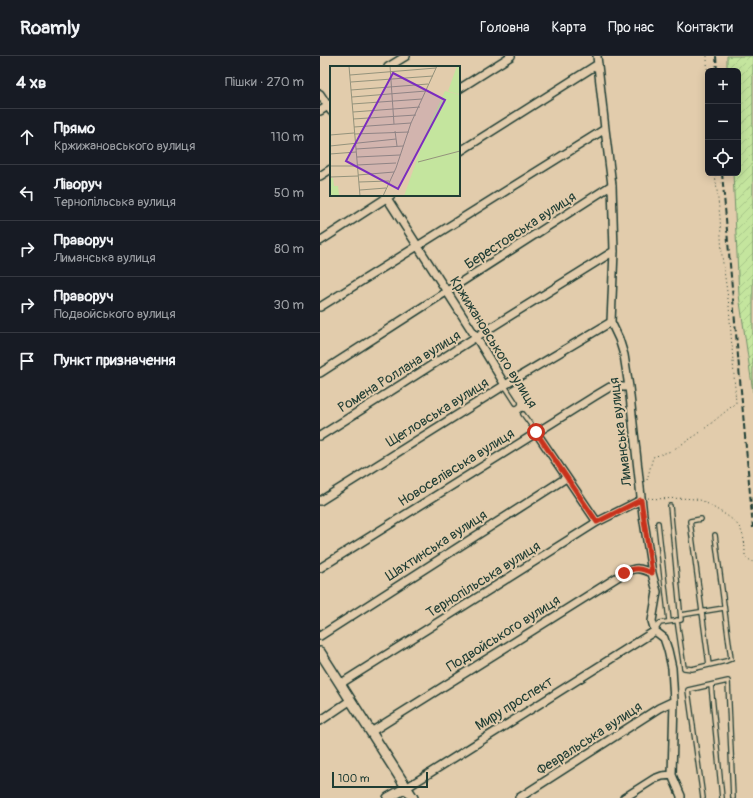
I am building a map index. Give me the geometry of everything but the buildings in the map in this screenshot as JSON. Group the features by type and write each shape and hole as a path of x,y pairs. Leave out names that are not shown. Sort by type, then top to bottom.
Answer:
{"main road":[{"path":"320,652 413,798"},
{"name":"Миру проспект","path":"388,798 406,788"}],"street":[{"path":"390,66 406,56"},
{"path":"460,88 511,56"},
{"name":"Лиманська вулиця","path":"597,56 612,186 614,251 611,322 619,339 624,355 629,387 641,500 656,592 652,622 655,632"},
{"path":"460,151 598,64"},
{"path":"320,94 330,107 320,111"},
{"path":"320,307 417,245 605,129"},
{"path":"320,176 330,170"},
{"name":"Берестовська вулиця","path":"320,373 612,186"},
{"path":"320,241 388,196"},
{"name":"Кржижановського вулиця","path":"388,196 505,385"},
{"name":"Ромена Роллана вулиця","path":"320,436 614,251"},
{"name":"Щегловська вулиця","path":"320,501 505,385 611,322"},
{"name":"Новоселівська вулиця","path":"320,568 595,396 610,388 629,387"},
{"name":"Кржижановського вулиця","path":"536,432 597,522"},
{"name":"Шахтинська вулиця","path":"320,636 566,478"},
{"name":"Тернопільська вулиця","path":"340,684 597,522 641,500"},
{"name":"Подвойського вулиця","path":"370,732 624,573 632,569 641,569 652,573"},
{"path":"655,632 664,638 672,668 674,701 672,775 681,798"},
{"name":"Миру проспект","path":"406,788 655,632"},
{"path":"320,721 351,700"},
{"name":"Февральська вулиця","path":"519,798 659,708 674,701"},
{"path":"624,798 654,779 672,775"}],"lane":[{"name":"Кржижановського вулиця","path":"505,385 516,403"},
{"name":"Кржижановського вулиця","path":"523,414 536,432"},
{"path":"655,632 660,623 681,620 670,506"},
{"path":"701,519 690,520 709,665"},
{"path":"658,523 669,621"},
{"path":"677,620 684,668 692,669 731,660 715,535"},
{"path":"681,615 724,608"},
{"path":"703,798 688,690 728,681 733,798"},
{"path":"711,685 722,798"}],"path":[{"path":"707,56 707,68"},
{"path":"645,486 653,457 671,451 698,434 736,403 729,306 722,256 720,217 715,176"},
{"path":"641,500 645,498 684,498 702,501 733,519 743,535 745,557 753,562"}],"green space":[{"path":"727,56 753,56 753,392 739,295 733,176 741,176 741,68 727,68"}],"railway":[{"path":"716,56 717,68"},
{"path":"722,176 753,528"}],"route":[{"path":"536,432 597,522 641,500 652,573 641,569 632,569 624,573"}]}
